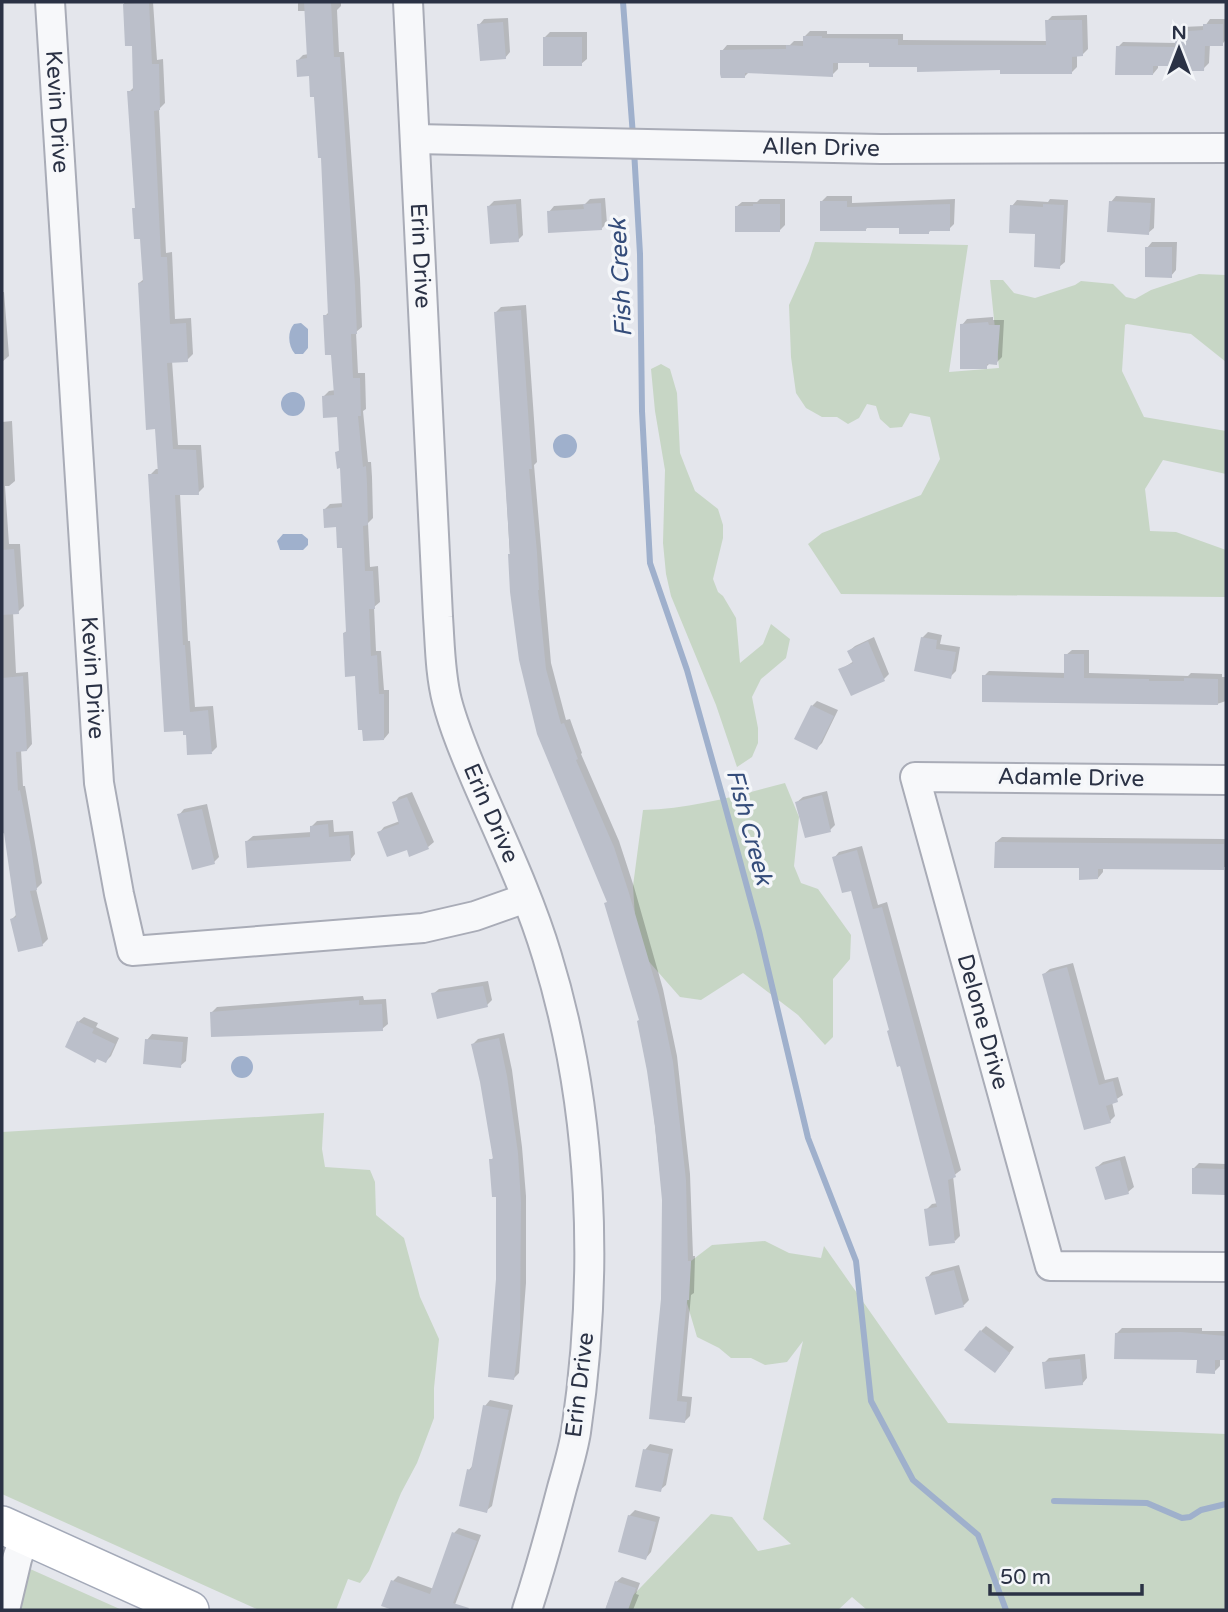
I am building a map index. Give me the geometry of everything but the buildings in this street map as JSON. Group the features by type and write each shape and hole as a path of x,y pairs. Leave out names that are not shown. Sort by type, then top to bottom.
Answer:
{"main road":[{"path":"13,1530 190,1610"}],"street":[{"name":"Kevin Drive","path":"50,2 99,783 132,951 423,928 475,916 526,898"},
{"name":"Erin Drive","path":"408,2 443,678 446,698 464,752 526,898 547,955 569,1037 580,1107 591,1254 576,1434 527,1610"},
{"name":"Allen Drive","path":"415,139 881,149 1226,148"},
{"name":"Adamle Drive","path":"915,777 1226,780"},
{"name":"Delone Drive","path":"915,777 1050,1266 1226,1268"},
{"path":"5,1610 16,1559 13,1530"}],"green space":[{"path":"815,242 968,245 949,372 999,368 990,280 1003,280 1014,293 1035,298 1081,281 1113,284 1126,297 1135,299 1151,290 1199,274 1226,275 1226,362 1191,334 1127,324 1122,371 1144,417 1226,431 1226,474 1163,460 1145,489 1150,531 1176,532 1226,550 1226,597 841,594 808,544 822,533 921,495 940,459 930,417 910,413 902,427 890,428 880,419 876,406 867,404 859,418 848,424 837,417 822,417 806,408 796,393 791,357 789,305"},
{"path":"661,364 670,369 677,393 680,453 695,491 718,509 723,525 723,538 713,579 718,592 736,618 740,663 763,644 771,624 790,639 786,658 761,679 752,697 758,743 752,757 737,767 716,705 671,596 666,574 663,543 665,470 651,369"},
{"path":"785,783 799,817 794,866 801,883 818,889 851,935 850,959 833,979 833,1037 825,1045 798,1015 743,973 701,1000 680,997 637,948 633,886 643,810 697,804"},
{"path":"324,1113 322,1149 325,1167 370,1170 375,1182 376,1215 404,1238 420,1297 439,1339 434,1418 369,1571 360,1583 348,1579 336,1610 259,1610 2,1494 2,1132"},
{"path":"765,1241 789,1253 821,1258 824,1246 948,1423 1226,1434 1226,1610 867,1610 852,1597 838,1610 619,1610 711,1514 732,1517 758,1551 791,1544 763,1519 803,1341 787,1362 765,1365 751,1358 731,1358 719,1348 697,1337 687,1303 691,1261 712,1245"},
{"path":"2,1555 10,1560 122,1610 2,1610"}],"water":[{"path":"301,323 308,329 308,348 303,354 295,354 289,335 294,324"},
{"path":"293,392 301,396 305,404 301,412 293,416 285,412 281,404 285,396"},
{"path":"565,434 573,438 577,446 573,454 565,458 557,454 553,446 557,438"},
{"path":"283,534 302,534 308,539 308,545 303,550 280,550 277,541"},
{"path":"242,1056 250,1059 253,1067 250,1075 242,1078 234,1075 231,1067 234,1059"}],"waterway":[{"name":"Fish Creek","path":"623,2 633,136"},
{"name":"Fish Creek","path":"634,150 640,254 642,411 650,563 687,670 724,802 759,931 808,1138 856,1261 871,1401 913,1480 978,1535 1006,1610"},
{"path":"1054,1501 1147,1503 1182,1518 1226,1504"}]}
